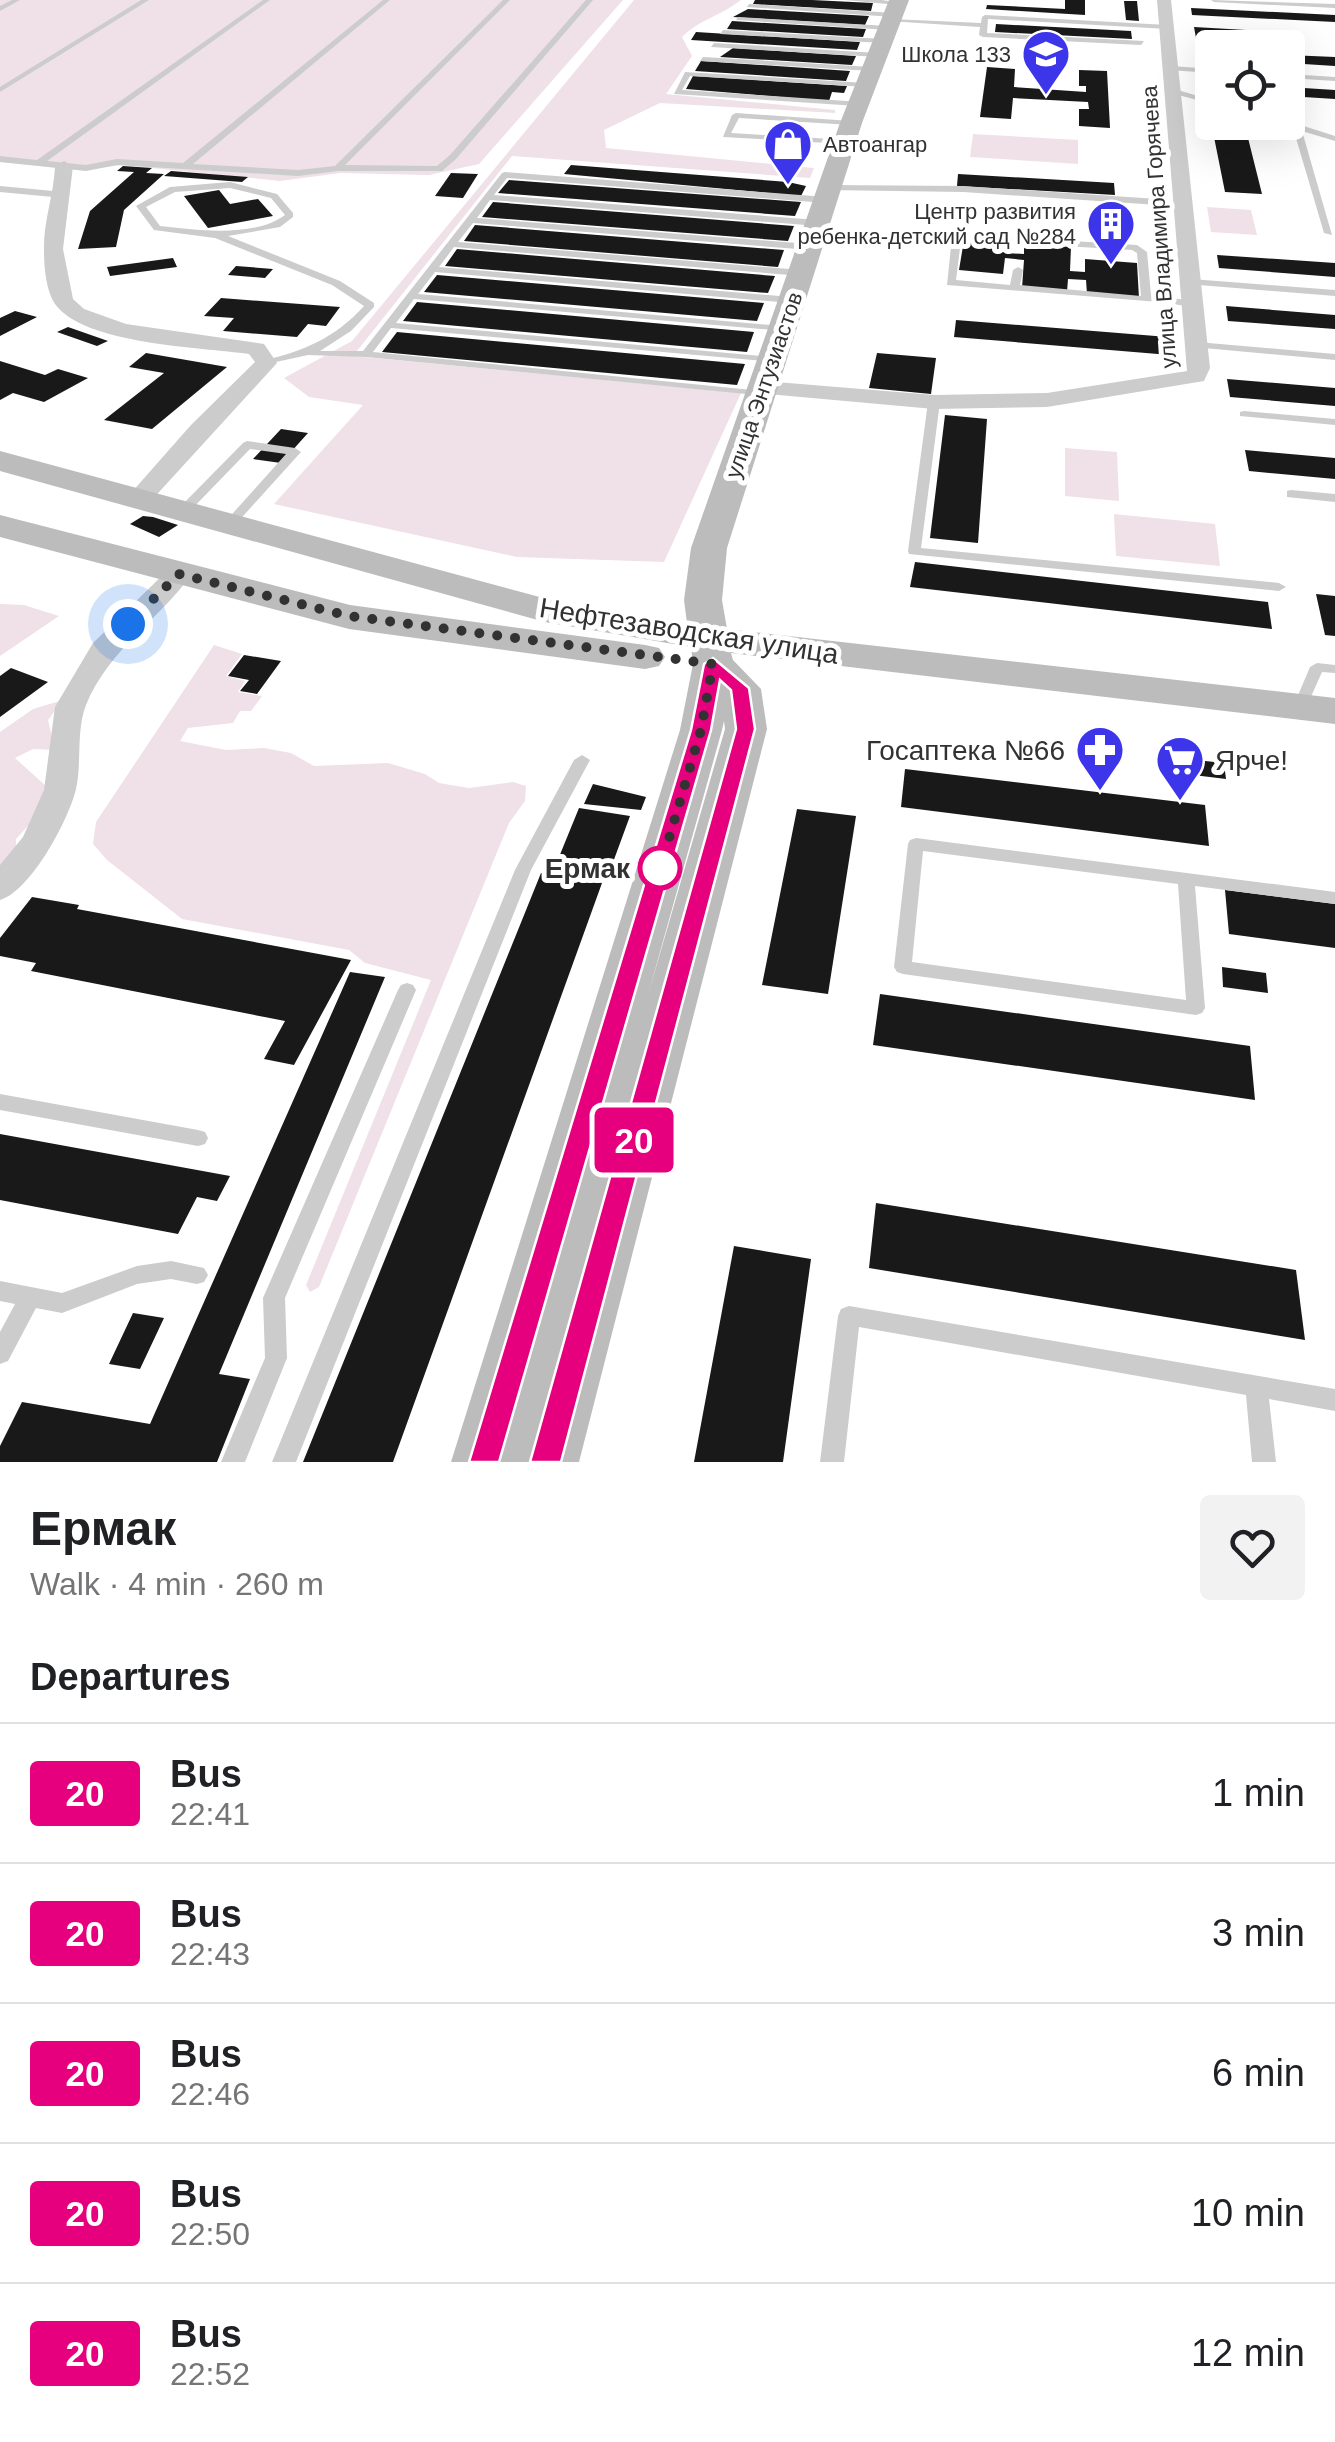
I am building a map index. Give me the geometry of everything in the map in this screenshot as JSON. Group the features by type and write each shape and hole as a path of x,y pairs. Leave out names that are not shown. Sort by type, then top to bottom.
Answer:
{"main road":[{"name":"улица Энтузиастов","path":"484,1462 701,730 712,652 704,600 709,548 877,57"},
{"name":"Нефтезаводская улица","path":"0,461 235,523 436,583 712,652 1335,738"},
{"path":"179,574 235,523"},
{"name":"Нефтезаводская улица","path":"0,526 349,616 397,624 1318,709"},
{"path":"397,624 436,583"},
{"path":"546,1462 746,729 740,688 712,652"}],"street":[{"name":"улица Владимира Горячева","path":"766,381 934,402 1046,400 1196,376 1197,346 1164,0"},
{"path":"64,166 64,195 53,250 64,302 78,313 120,329 256,349 266,363 199,430 140,498"},
{"path":"0,888 11,859 37,842 60,790 70,708 103,649 179,574"}],"lane":[{"path":"0,9 17,0"},
{"path":"0,90 146,0"},
{"path":"38,163 267,0"},
{"path":"185,166 387,0"},
{"path":"338,168 507,0"},
{"path":"0,159 86,168 117,162 275,173 338,168 423,170 445,165 590,0"},
{"path":"848,0 877,57"},
{"path":"1214,0 1335,6"},
{"path":"748,6 877,57"},
{"path":"1141,43 984,35 984,26 986,17 1168,27"},
{"path":"738,20 877,57"},
{"path":"744,136 726,134 736,115 877,57 984,26"},
{"path":"723,32 877,57"},
{"path":"714,45 877,57"},
{"path":"877,57 676,92 688,74 877,57"},
{"path":"703,59 877,57"},
{"path":"738,149 744,136 877,57"},
{"path":"1172,68 1195,70"},
{"path":"1305,77 1335,79"},
{"path":"1174,91 1195,97"},
{"path":"1305,130 1335,139"},
{"path":"1300,140 1329,233"},
{"path":"366,354 505,175 813,238"},
{"path":"216,235 277,225 290,215 274,196 230,186 173,188 141,206 157,228 216,235 336,283 370,306 347,333 308,354"},
{"path":"0,189 64,195"},
{"path":"432,269 813,238 962,189 1158,202"},
{"path":"488,197 813,238"},
{"path":"470,220 813,238"},
{"path":"1155,300 1146,297 1142,252 1134,248 957,237 951,282 1155,300 1192,293 1335,293"},
{"path":"452,244 813,238"},
{"path":"1014,288 1018,285 1018,270"},
{"path":"411,296 781,329"},
{"path":"389,325 766,381"},
{"path":"1197,346 1335,356"},
{"path":"266,363 308,354 366,354 766,381"},
{"path":"934,402 914,550 1279,587"},
{"path":"1244,414 1335,422"},
{"path":"184,510 247,445 295,452 235,523"},
{"path":"1291,494 1335,498"},
{"path":"1318,709 1317,667 1335,669"},
{"path":"284,1462 523,870 582,760"},
{"path":"1186,879 1196,1008 903,967 916,844 1335,898"},
{"path":"233,1462 276,1358 274,1298 407,990"},
{"path":"0,1102 198,1138"},
{"path":"0,1291 62,1303 137,1275 171,1270 198,1275"},
{"path":"0,1354 30,1297"},
{"path":"832,1462 850,1316 1335,1400"},
{"path":"1256,1386 1264,1462"}],"shaded area":[{"path":"0,0 623,0 479,164 429,175 340,173 280,181 122,165 84,170 0,162"},
{"path":"634,0 741,0 682,37 692,56 666,94 835,113 660,103 604,130 606,148 814,168 810,178 512,156 353,356 741,393 664,562 517,557 274,504 363,405 309,397 284,378 352,341"},
{"path":"973,134 1078,140 1078,164 970,157"},
{"path":"1207,207 1251,210 1257,235 1211,232"},
{"path":"1065,448 1117,452 1119,501 1065,496"},
{"path":"1114,514 1215,524 1220,566 1116,556"},
{"path":"0,604 24,605 59,616 0,656"},
{"path":"214,645 242,654 226,676 245,681 238,692 262,696 251,711 240,711 233,723 188,728 180,741 226,750 264,748 291,753 314,766 388,763 425,774 439,783 469,788 513,782 526,786 525,801 509,823 319,1287 310,1292 306,1285 431,980 365,963 349,950 182,919 107,860 93,844 96,822"},
{"path":"63,700 48,720 55,750 33,749 15,758 47,787 36,817 16,839 16,862 0,869 0,732 33,709"}],"building":[{"path":"755,0 873,3 871,11 753,4"},
{"path":"1065,0 1085,0 1085,15 986,9 987,5 1065,9"},
{"path":"1124,1 1137,1 1139,21 1126,20"},
{"path":"1191,8 1335,15 1335,22 1192,15"},
{"path":"748,9 869,16 865,25 733,17"},
{"path":"732,21 866,29 863,37 727,29"},
{"path":"996,24 1131,31 1132,39 995,32"},
{"path":"1194,27 1246,30 1195,30"},
{"path":"696,32 860,42 857,50 691,40"},
{"path":"733,48 856,56 852,65 720,57"},
{"path":"1305,56 1335,57 1335,66 1305,64"},
{"path":"701,61 850,71 846,81 695,71"},
{"name":"Школа 133","path":"987,67 1015,69 1014,87 1086,92 1086,86 1079,86 1079,70 1107,71 1110,128 1079,126 1079,109 1089,109 1088,102 1013,98 1011,119 980,117"},
{"path":"693,76 847,86 844,93 832,92 829,101 686,89"},
{"path":"1305,88 1335,90 1335,99 1305,97"},
{"path":"1215,140 1248,140 1262,194 1225,192"},
{"path":"571,165 806,186 801,196 564,174"},
{"path":"123,166 152,168 146,173 164,174 124,210 116,247 78,249 90,211 134,172 117,171"},
{"path":"171,171 248,177 242,182 164,176"},
{"path":"451,173 478,174 463,198 435,196"},
{"path":"958,174 1114,183 1115,195 957,186"},
{"path":"509,180 801,202 795,216 498,193"},
{"path":"219,190 230,204 258,199 273,216 208,228 184,196"},
{"path":"493,202 794,226 788,241 482,217"},
{"path":"475,225 784,250 778,267 464,241"},
{"name":"Центр развития ребенка-детский сад №284","path":"964,240 1006,243 1005,253 1024,254 1024,244 1071,247 1070,271 1085,272 1085,259 1137,263 1139,298 1087,294 1086,280 1068,279 1067,292 1022,288 1024,260 1005,258 1003,274 959,270"},
{"path":"457,249 775,276 768,293 445,266"},
{"path":"1217,255 1335,263 1335,277 1219,268"},
{"path":"173,258 177,267 110,276 107,267"},
{"path":"236,266 273,269 265,278 228,275"},
{"path":"437,275 764,303 757,321 424,292"},
{"path":"221,298 340,307 326,326 308,324 297,337 223,331 234,318 204,316"},
{"path":"417,302 754,332 747,352 403,321"},
{"path":"1226,306 1335,315 1335,329 1228,321"},
{"path":"15,311 37,317 0,336 0,318"},
{"path":"956,320 1168,337 1170,355 954,337"},
{"path":"68,327 108,341 97,346 57,332"},
{"path":"397,332 745,364 737,385 382,352"},
{"path":"146,353 227,367 152,429 104,420 164,373 129,367"},
{"path":"877,353 936,358 931,394 869,388"},
{"path":"0,361 45,375 58,369 88,378 44,402 13,393 0,400"},
{"path":"1227,379 1335,388 1335,406 1230,397"},
{"path":"945,415 987,419 978,543 930,538"},
{"path":"281,429 308,433 281,463 253,459"},
{"path":"1245,450 1335,458 1335,479 1249,471"},
{"path":"143,516 178,525 159,537 130,524"},
{"path":"915,562 1268,602 1272,629 910,587"},
{"path":"1316,594 1335,596 1335,636 1325,635"},
{"path":"244,655 281,661 257,694 240,691 249,680 228,676"},
{"path":"11,668 48,682 0,717 0,676"},
{"path":"1177,758 1224,763 1226,779 1177,773"},
{"path":"905,769 1205,805 1209,846 901,807"},
{"path":"593,784 646,797 641,810 584,804"},
{"path":"579,808 630,816 612,865 559,857"},
{"path":"797,809 856,816 828,994 762,985"},
{"path":"541,873 602,883 393,1462 303,1462"},
{"path":"1225,890 1335,904 1335,948 1229,934"},
{"path":"32,897 79,905 77,909 351,960 294,1065 264,1059 285,1021 31,971 36,963 0,956 0,938"},
{"path":"1222,967 1266,973 1268,993 1223,987"},
{"path":"350,972 385,977 219,1374 250,1379 217,1462 0,1462 0,1446 22,1402 150,1424"},
{"path":"880,994 1250,1046 1255,1100 873,1045"},
{"path":"0,1134 230,1176 217,1201 197,1197 178,1234 0,1200"},
{"path":"876,1203 1296,1270 1305,1340 869,1268"},
{"path":"734,1246 811,1259 783,1462 694,1462"},
{"path":"133,1313 164,1318 140,1369 109,1364"}],"bus line":[{"name":"20","path":"484,1462 701,730 713,664 740,688 746,729 545,1462"}],"place":[{"name":"Школа 133","path":"1046,96"},
{"name":"Автоангар","path":"788,186"},
{"name":"Центр развития ребенка-детский сад №284","path":"1111,266"},
{"name":"Госаптека №66","path":"1100,792"},
{"name":"Ярче!","path":"1180,802"},
{"name":"Ермак","path":"660,868"}],"route":[{"path":"128,624 179,574 349,616 713,664 701,730 658,876 660,868"}]}
